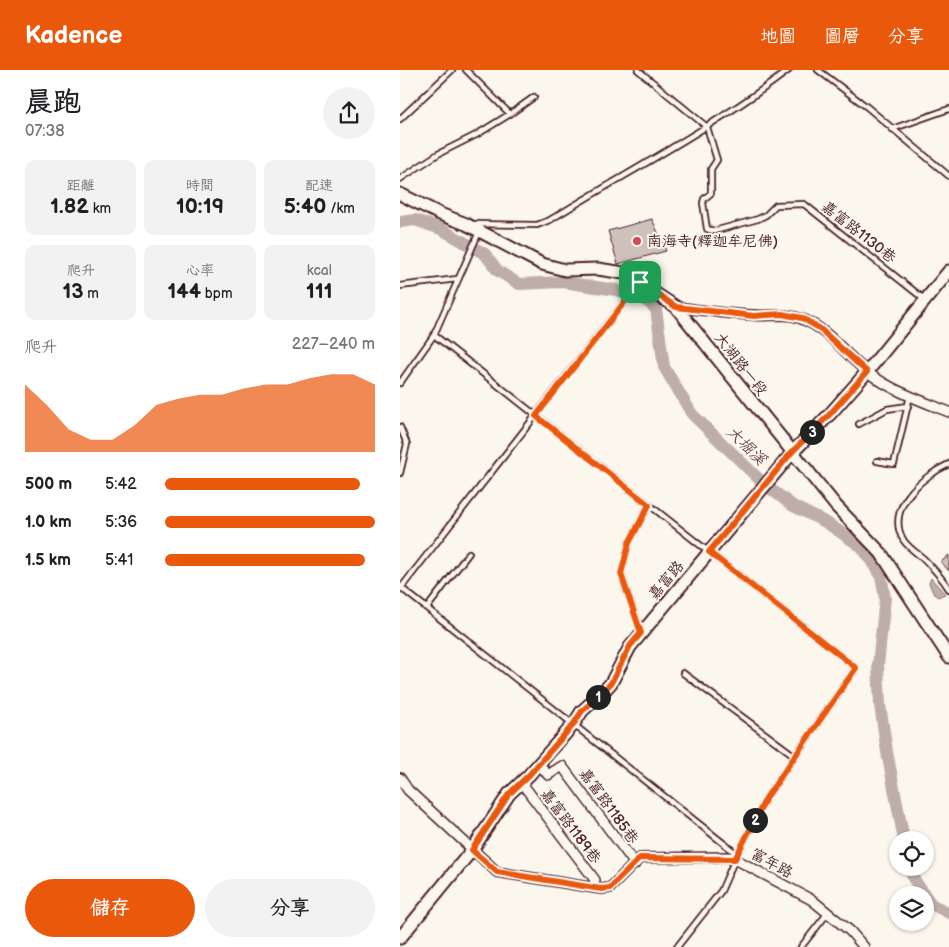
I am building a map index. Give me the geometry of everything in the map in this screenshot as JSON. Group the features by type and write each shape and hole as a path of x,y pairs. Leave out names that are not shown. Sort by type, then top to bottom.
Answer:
{"street":[{"name":"大湖路一段","path":"400,194 440,214 466,224 542,264 565,270 598,269 624,273 638,284 676,307 836,506 881,553 949,656"},
{"name":"嘉富路","path":"400,938 472,850 509,794 539,764 573,725 582,711 611,683 630,646 792,452 830,414 867,372 949,271"},
{"path":"676,307 754,316 782,314 802,318 819,328 878,380 949,412"},
{"name":"嘉富路1185巷","path":"539,764 548,775 562,766 635,864"},
{"name":"富年路","path":"400,778 408,790 497,872 593,888 610,888 640,858 736,856 812,900 850,931 864,947"},
{"name":"嘉富路1189巷","path":"521,782 595,880 593,888"}],"lane":[{"path":"400,119 452,70"},
{"path":"466,70 510,114"},
{"path":"638,70 706,127"},
{"path":"466,224 531,226 550,220 706,127 756,95 789,70"},
{"path":"818,70 867,107 949,176"},
{"path":"400,179 438,154 476,136 534,97"},
{"path":"892,129 949,109"},
{"name":"嘉富路1130巷","path":"706,127 717,160 711,169 711,193 704,198 703,203 709,231 758,219 766,215 776,205 804,204 925,300"},
{"path":"400,383 434,335 479,231"},
{"path":"400,286 457,279"},
{"path":"638,284 401,587 736,856"},
{"path":"434,335 856,668 766,798 736,856 721,891 677,947"},
{"path":"877,461 894,464 910,396"},
{"path":"859,424 887,409 908,406"},
{"path":"400,427 407,444 400,473"},
{"path":"949,464 937,470 921,483 906,500 898,516 899,530 905,542 926,562 949,589"},
{"path":"641,633 621,574 629,543 649,505"},
{"path":"427,608 470,553"},
{"path":"683,672 795,756"},
{"path":"801,947 827,914"}],"shaded area":[{"path":"931,578 945,594 938,597 933,593 929,583"}],"building":[{"name":"南海寺(釋迦牟尼佛)","path":"652,219 666,251 618,264 608,231"},
{"path":"949,555 949,571 941,562"}],"waterway":[{"name":"大堀溪","path":"400,222 415,220 441,229 485,254 498,271 519,284 563,282 616,290 643,298 656,309 664,367 692,414 763,483 793,506 827,523 862,547 881,576 885,598 878,665 880,705 902,831"},
{"name":"大堀溪","path":"912,876 931,904 949,913"}],"place":[{"name":"南海寺(釋迦牟尼佛)","path":"637,241"}],"route":[{"path":"640,282 676,307 754,316 782,314 802,318 819,328 867,372 830,414 792,452 709,552 856,668 766,798 735,859 730,857 640,858 610,888 601,889 497,872 472,850 509,794 529,775 573,725 582,711 611,683 630,646 641,633 621,574 629,543 649,505 536,416 640,282"}]}
